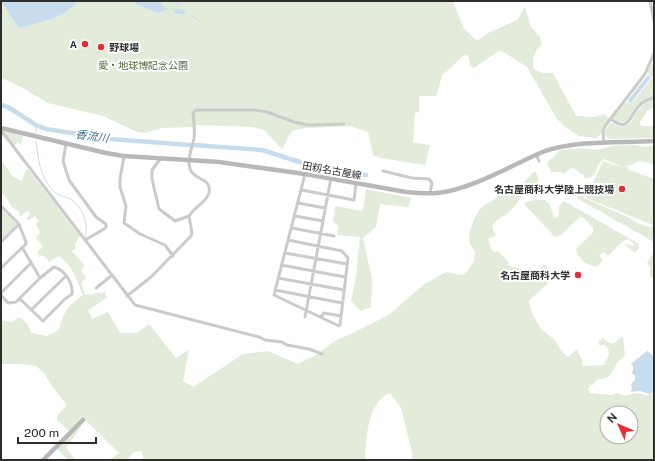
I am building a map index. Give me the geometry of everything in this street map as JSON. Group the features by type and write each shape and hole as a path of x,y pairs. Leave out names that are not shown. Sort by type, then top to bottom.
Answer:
{"main road":[{"name":"田籾名古屋線","path":"2,129 92,151 124,156 219,162 331,178 406,192 430,193 448,191 466,186 536,154 555,147 567,145 654,141"},
{"path":"43,460 83,420"}],"street":[{"path":"650,1 654,21"},
{"path":"604,143 603,129 645,74 654,53"},
{"path":"611,119 618,124 627,122 641,104 654,97"},
{"path":"161,158 152,170 152,179 159,209 175,221 189,216 192,211 208,197 210,186 205,180 198,178 193,174 190,168 189,160 194,138 193,113 196,110 254,110 267,112 301,124 344,124"},
{"path":"2,129 2,133 135,306 259,337 265,340 309,349 322,354"},
{"path":"66,144 63,161 69,180 96,217 106,224 104,229 85,240"},
{"path":"536,154 539,161"},
{"path":"124,156 120,187 126,206 124,223 140,234 166,245 173,256"},
{"path":"383,171 412,178 429,179 432,183 430,193"},
{"path":"288,240 342,250 348,258 339,326 274,295 288,240 292,228 298,202 302,190 305,174"},
{"path":"305,317 310,297 331,178"},
{"path":"302,190 354,200 356,183"},
{"path":"298,202 325,208"},
{"path":"1,206 19,224 26,242 1,268"},
{"path":"127,296 151,277 173,256 192,233 189,216"},
{"path":"295,216 323,221"},
{"path":"1,242 19,224"},
{"path":"292,228 334,236"},
{"path":"22,247 40,278"},
{"path":"285,253 347,264"},
{"path":"20,299 43,321 72,294 70,280 54,267 40,278 20,299 16,302 8,303 1,294 31,263"},
{"path":"282,265 345,277"},
{"path":"31,310 66,276"},
{"path":"96,288 111,276"},
{"path":"278,278 344,290"},
{"path":"275,290 342,303"},
{"path":"321,317 324,313 341,316"}],"green space":[{"name":"愛・地球博記念公園","path":"1,1 453,1 464,29 476,40 517,20 525,7 531,27 540,36 542,45 534,56 534,69 543,73 553,73 576,116 595,117 604,114 609,118 602,129 601,134 596,138 579,136 565,127 557,119 527,67 500,50 474,68 470,66 467,55 463,56 442,76 436,96 419,96 419,112 415,113 413,142 430,145 425,165 380,158 373,155 368,132 350,126 306,128 292,131 282,149 264,130 253,127 194,125 194,127 161,128 145,133 137,132 103,116 48,103 21,87 1,78"},
{"path":"654,60 654,96 640,103 624,122 617,122 613,118 627,101 632,103 652,77 647,73"},
{"path":"654,98 654,107 647,111 640,122 641,126 654,126 654,138 609,139 605,135 605,131 610,123 621,126 628,125 642,106"},
{"path":"5,131 23,136 21,145 18,142 14,146 5,134"},
{"path":"634,145 646,147 654,145 654,166 650,163 639,161 632,165 626,166 629,168 627,169 654,179 653,225 586,198 589,190 584,198 630,218 639,224 650,227 654,225 654,242 576,198 579,194 582,194 590,181 590,189 603,161 624,168 604,159 592,176 589,178 584,178 584,175 574,168 571,168 564,174 560,172 551,172 547,163 560,150 581,148 596,150 613,146"},
{"path":"3,162 13,177 22,181 26,170 28,169 80,236 75,244 75,249 72,251 84,265 81,271 86,278 81,283 85,295 105,292 107,298 88,310 92,319 108,312 120,333 137,333 149,324 176,358 189,349 183,381 193,387 243,354 268,351 298,364 316,355 333,342 390,314 423,285 446,272 462,275 467,272 474,261 475,252 470,244 469,234 478,212 483,206 492,201 498,195 508,193 513,190 522,184 533,172 536,172 539,180 524,192 516,205 506,215 498,219 492,226 497,235 488,239 492,250 495,252 498,251 509,262 508,266 521,269 530,278 545,264 551,276 548,283 529,301 532,313 541,329 555,340 561,350 568,357 577,349 582,360 582,366 604,365 609,355 609,351 605,345 599,345 598,342 604,337 604,340 613,344 623,336 625,355 618,362 610,376 597,380 593,385 590,385 588,390 590,393 611,395 617,393 625,396 636,393 647,395 654,393 654,460 412,460 412,452 401,408 390,393 382,398 372,413 367,432 365,460 144,460 141,451 134,452 127,460 109,460 119,453 83,418 69,431 57,420 57,416 67,405 53,388 44,373 36,366 1,364 1,320 11,322 19,317 27,323 32,333 47,336 59,330 67,310 83,295 74,273 63,259 58,256 49,262 45,257 40,256 37,252 43,247 36,238 40,233 36,224 38,221 35,216 29,220 26,219 31,213 27,211 20,217 19,212 11,206 4,194 1,194 1,163"},
{"path":"366,189 411,198 408,207 380,204 376,227 363,238 372,279 371,307 360,311 351,301 356,277 360,237 337,235 339,226 333,221 335,206 363,211"},
{"path":"535,200 545,200 550,205 554,218 559,216 559,206 564,201 639,244 639,248 635,253 624,244 634,246 634,244 628,239 622,242 608,256 604,252 599,255 603,260 597,267 589,264 581,259 576,249 593,232 593,228 584,218 580,217 561,235 555,237 524,204"},
{"path":"1,209 16,223 16,225 3,238 1,237"},
{"path":"654,252 654,280 650,276 650,267 647,263"},
{"path":"80,424 81,427 66,448 76,460 68,460 56,448"}],"water":[{"path":"1,1 78,1 58,16 43,22 19,28"},
{"path":"135,1 160,1 162,6 172,10 167,9 158,13 136,4"},
{"path":"648,75 651,77 631,103 628,100"},
{"path":"647,351 654,356 654,392 649,394 640,391 630,392 632,390 631,384 635,380 635,376 631,372 633,371 633,366 631,364"}],"waterway":[{"path":"172,10 182,1"},
{"path":"176,11 183,12"},
{"path":"191,16 200,21"},
{"path":"650,76 654,68"},
{"name":"香流川","path":"1,105 8,107 36,125 46,129 110,139 190,145"},
{"name":"香流川","path":"36,125 36,133"},
{"path":"36,141 39,163 44,178 55,192 70,199 78,206 84,215 86,226 85,237"},
{"name":"香流川","path":"194,145 234,148"},
{"name":"香流川","path":"236,148 262,150 309,165 366,175"}],"place":[{"name":"A","path":"85,44"},
{"name":"野球場","path":"101,47"},
{"name":"名古屋商科大学陸上競技場","path":"622,189"},
{"name":"名古屋商科大学","path":"578,275"}]}
